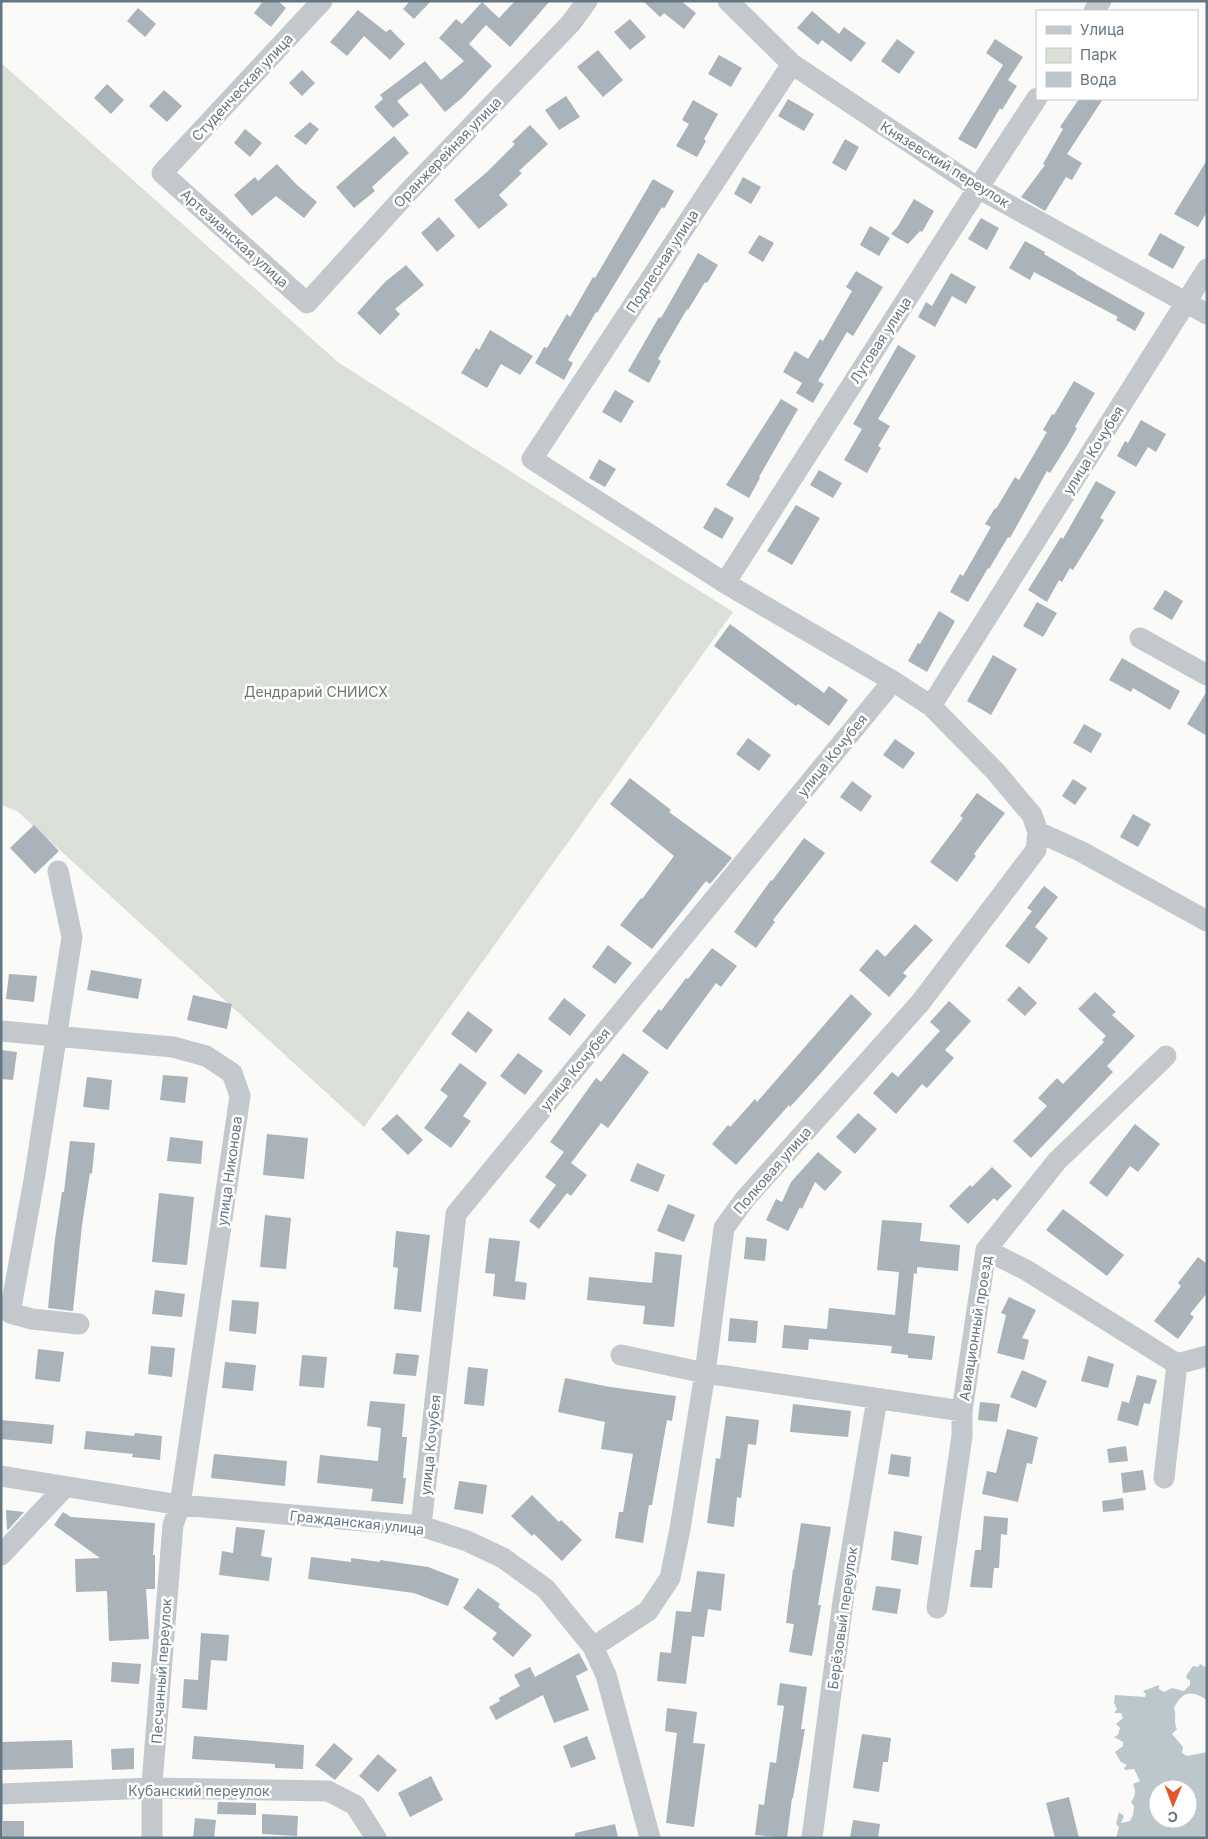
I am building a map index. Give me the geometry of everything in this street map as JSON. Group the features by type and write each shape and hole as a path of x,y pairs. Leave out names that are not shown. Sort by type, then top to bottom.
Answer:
{"street":[{"name":"Оранжерейная улица","path":"307,303 410,190 571,23 587,1"},
{"name":"Князевский переулок","path":"728,1 792,64 978,188 1207,314"},
{"name":"Студенческая улица","path":"162,173 318,3"},
{"name":"Подлесная улица","path":"725,583 532,459 792,64"},
{"name":"Луговая улица","path":"725,583 1036,100"},
{"name":"Артезианская улица","path":"162,173 307,303"},
{"name":"улица Кочубея","path":"931,706 1207,269"},
{"path":"725,583 893,681 931,706 995,771 1032,815 1037,841 1080,851 1207,921"},
{"path":"1140,638 1207,675"},
{"name":"улица Кочубея","path":"421,1526 456,1214 893,681"},
{"name":"Полковая улица","path":"592,1647 648,1611 670,1578 680,1529 705,1374 724,1228 745,1199 920,1003 1037,841"},
{"path":"58,871 72,937 34,1180 10,1313 79,1324"},
{"name":"улица Никонова","path":"1,1031 57,1038 173,1047 206,1056 232,1073 240,1096 180,1505"},
{"name":"Авиационный проезд","path":"937,1608 962,1436 962,1411 986,1250 1057,1161 1166,1056"},
{"path":"986,1250 1026,1270 1177,1364 1207,1356"},
{"path":"621,1355 705,1374 962,1411"},
{"path":"1164,1478 1177,1364"},
{"name":"Берёзовый переулок","path":"812,1838 844,1601 877,1399"},
{"name":"Гражданская улица","path":"1,1476 180,1505 421,1526 467,1541 503,1558 546,1589 592,1647 606,1675 650,1838"},
{"path":"1,1555 64,1486"},
{"name":"Песчанный переулок","path":"152,1838 152,1788 172,1525 180,1505"},
{"name":"Кубанский переулок","path":"1,1794 152,1788 328,1791 355,1805 376,1838"}],"green space":[{"name":"Дендрарий СНИИСХ","path":"1,63 339,363 733,612 364,1127 17,811 1,805"}],"water":[{"path":"1200,1664 1205,1667 1207,1665 1207,1700 1192,1694 1184,1695 1180,1698 1174,1708 1177,1729 1172,1734 1183,1747 1182,1753 1187,1756 1207,1752 1207,1838 1116,1838 1119,1827 1116,1824 1119,1812 1124,1816 1121,1823 1130,1821 1134,1806 1131,1802 1135,1793 1133,1784 1140,1781 1134,1769 1125,1770 1124,1768 1127,1765 1121,1762 1115,1752 1123,1746 1123,1742 1114,1737 1118,1735 1120,1728 1116,1724 1123,1718 1121,1713 1114,1713 1117,1709 1114,1703 1115,1695 1145,1697 1146,1694 1143,1691 1159,1685 1159,1689 1164,1692 1172,1688 1184,1691 1190,1685 1190,1680 1186,1676 1193,1666 1198,1667"}],"building":[{"path":"263,1 278,1 286,8 271,27 254,13"},
{"path":"410,1 431,1 414,19 403,9"},
{"path":"515,1 550,1 510,47 486,25 469,44 492,66 462,98 445,112 421,83 397,101 409,115 393,128 374,107 383,99 380,95 425,61 441,80 464,61 439,38 456,19 462,24 482,2 499,18"},
{"path":"643,1 681,1 696,13 684,29 664,13 660,17"},
{"path":"138,8 156,24 145,37 127,21"},
{"path":"358,10 386,32 390,29 405,44 390,60 364,36 347,56 330,42"},
{"path":"812,11 839,34 844,27 866,43 851,62 822,40 818,45 797,28"},
{"path":"630,19 646,37 630,50 614,32"},
{"path":"897,39 915,52 899,74 881,61"},
{"path":"995,39 1023,57 1008,80 1017,86 1002,110 1000,108 976,149 958,139 1003,65 986,53"},
{"path":"598,50 623,80 603,97 577,67"},
{"path":"719,55 742,68 731,87 708,74"},
{"path":"302,70 315,83 302,96 289,83"},
{"path":"107,84 124,100 111,114 94,98"},
{"path":"164,90 182,106 167,122 149,106"},
{"path":"566,96 580,117 559,130 545,110"},
{"path":"788,99 814,114 804,131 778,116"},
{"path":"693,100 718,114 704,139 706,141 697,157 676,146 689,124 682,120"},
{"path":"1078,100 1102,100 1067,154 1082,163 1072,180 1066,177 1045,211 1021,197 1045,165 1043,164 1063,129 1060,127"},
{"path":"310,122 319,129 306,145 294,136"},
{"path":"530,125 548,144 519,171 522,173 499,195 508,205 479,229 454,200 487,172 515,144 512,142"},
{"path":"245,129 262,143 250,157 234,143"},
{"path":"394,136 409,153 372,187 375,191 354,208 336,187"},
{"path":"845,139 859,147 846,171 832,163"},
{"path":"1207,160 1207,212 1198,227 1174,214"},
{"path":"277,164 317,202 304,218 276,196 252,216 234,195 255,177 258,181"},
{"path":"743,177 761,187 751,204 734,194"},
{"path":"653,179 674,191 596,312 568,360 573,363 564,380 535,363 544,347 547,348 567,314 570,317"},
{"path":"914,199 934,211 922,232 920,231 908,244 891,234"},
{"path":"439,217 455,236 437,252 421,233"},
{"path":"981,218 999,228 987,250 968,239"},
{"path":"870,226 890,238 879,256 860,245"},
{"path":"1160,233 1185,247 1173,269 1148,255"},
{"path":"759,235 774,243 763,262 748,253"},
{"path":"1025,241 1045,252 1044,254 1076,274 1145,313 1135,331 1116,320 1118,317 1034,272 1030,280 1009,268"},
{"path":"698,253 718,265 687,309 658,359 661,361 649,383 628,371"},
{"path":"406,265 424,285 395,309 400,314 380,335 357,313 385,282"},
{"path":"856,271 883,287 853,336 847,332 818,381 824,384 813,403 796,393 802,383 783,372 795,351 808,359 820,339 823,341 852,291 846,287"},
{"path":"951,273 976,287 966,304 952,296 935,327 918,317 926,302 932,306"},
{"path":"490,330 533,356 520,375 501,364 487,388 461,373 476,348 479,350"},
{"path":"898,345 916,356 878,419 890,426 878,446 881,448 867,473 844,460 862,429 853,424"},
{"path":"1074,381 1095,393 1075,427 1077,428 1068,444 1050,473 1047,471 1010,538 1008,537 968,602 950,592 960,574 963,576 991,527 985,524 1015,477 1019,480 1047,432 1043,430"},
{"path":"615,390 634,401 621,423 602,412"},
{"path":"781,399 798,409 749,498 726,485"},
{"path":"1141,420 1166,434 1156,452 1148,447 1136,467 1117,456 1125,441 1128,443"},
{"path":"599,459 616,469 605,487 589,478"},
{"path":"819,470 842,483 833,498 810,485"},
{"path":"1096,481 1116,492 1100,518 1104,520 1073,570 1070,568 1062,582 1059,580 1047,602 1028,590 1061,537 1063,539"},
{"path":"796,505 820,518 792,565 767,551"},
{"path":"715,507 734,518 722,539 703,528"},
{"path":"1165,590 1183,601 1172,620 1153,609"},
{"path":"1037,602 1057,613 1043,637 1023,626"},
{"path":"939,611 955,621 927,672 908,661"},
{"path":"730,624 824,693 829,686 848,700 829,726 798,704 796,706 714,646"},
{"path":"993,655 1017,669 991,715 967,701"},
{"path":"1122,658 1180,691 1170,710 1133,688 1131,692 1109,680"},
{"path":"1207,691 1207,736 1187,724"},
{"path":"1084,724 1102,734 1091,753 1073,743"},
{"path":"748,738 771,755 759,771 736,754"},
{"path":"895,739 915,753 903,769 883,755"},
{"path":"630,778 671,810 669,812 732,858 710,884 706,881 652,949 620,925 674,856 610,804"},
{"path":"1073,779 1087,788 1075,805 1062,796"},
{"path":"852,781 872,796 861,812 840,797"},
{"path":"977,793 1005,813 974,854 976,856 957,882 930,862 963,818 960,816"},
{"path":"1133,814 1151,824 1138,847 1120,837"},
{"path":"34,825 59,851 35,874 10,848"},
{"path":"804,838 825,853 773,920 775,922 756,948 734,932"},
{"path":"1044,886 1058,897 1035,927 1048,938 1029,964 1005,946 1032,911 1027,908"},
{"path":"915,924 933,940 903,973 907,976 889,997 859,970 877,949 885,957"},
{"path":"608,945 632,963 615,984 592,967"},
{"path":"712,948 737,966 721,987 716,983 667,1050 642,1031 659,1009 661,1011 686,978 688,979"},
{"path":"91,970 142,979 138,999 87,990"},
{"path":"9,974 37,976 34,1002 6,999"},
{"path":"1019,986 1037,1003 1025,1016 1007,1000"},
{"path":"1095,992 1116,1012 1112,1015 1135,1036 1107,1066 1113,1072 1031,1158 1013,1141 1047,1106 1038,1098 1057,1078 1063,1084 1104,1042 1102,1040 1106,1036 1078,1009"},
{"path":"851,994 872,1014 820,1074 790,1107 789,1105 736,1165 712,1144 728,1125 730,1127 755,1099 757,1102"},
{"path":"193,995 232,1004 227,1029 187,1020"},
{"path":"564,998 586,1015 570,1036 548,1019"},
{"path":"949,1001 971,1021 945,1050 954,1058 927,1088 922,1084 896,1114 873,1093 892,1072 898,1077 940,1031 930,1022"},
{"path":"468,1011 493,1030 476,1053 451,1034"},
{"path":"1,1050 17,1052 13,1080 1,1079"},
{"path":"518,1053 543,1071 525,1095 500,1076"},
{"path":"623,1053 649,1072 608,1128 601,1123 571,1163 587,1175 571,1196 567,1193 539,1229 529,1221 556,1185 545,1177 564,1152 550,1142 596,1078 601,1082"},
{"path":"460,1063 487,1083 463,1116 471,1121 451,1148 424,1128 448,1096 440,1090"},
{"path":"163,1075 188,1077 185,1103 160,1100"},
{"path":"87,1077 112,1080 109,1110 83,1107"},
{"path":"858,1113 877,1129 855,1154 836,1137"},
{"path":"397,1114 423,1140 408,1155 381,1129"},
{"path":"1135,1124 1160,1144 1138,1172 1130,1166 1107,1197 1089,1183"},
{"path":"267,1134 308,1138 304,1179 263,1175"},
{"path":"170,1137 203,1141 201,1164 167,1161"},
{"path":"70,1141 95,1143 92,1174 90,1173 82,1225 73,1311 48,1308 55,1239 62,1192 64,1192"},
{"path":"818,1152 842,1172 825,1191 815,1182 802,1209 800,1207 788,1231 766,1220 776,1199 782,1202 791,1182"},
{"path":"637,1163 665,1175 658,1192 630,1181"},
{"path":"992,1167 1012,1186 997,1201 994,1198 968,1224 949,1206"},
{"path":"159,1193 194,1197 187,1265 152,1262"},
{"path":"668,1204 695,1215 684,1242 657,1231"},
{"path":"1063,1209 1124,1255 1107,1276 1046,1230"},
{"path":"265,1215 291,1218 286,1269 260,1267"},
{"path":"882,1220 922,1223 920,1241 960,1245 958,1271 917,1267 917,1274 914,1273 908,1333 935,1336 932,1360 908,1358 908,1355 891,1353 892,1346 809,1339 808,1350 782,1348 784,1325 827,1329 829,1308 895,1315 899,1272 877,1270"},
{"path":"396,1231 430,1235 421,1312 394,1309 398,1268 393,1267"},
{"path":"746,1237 767,1239 765,1261 744,1259"},
{"path":"489,1238 520,1241 515,1281 527,1283 525,1300 493,1296 495,1274 485,1273"},
{"path":"655,1252 682,1255 674,1327 643,1324 645,1306 587,1300 589,1277 652,1283"},
{"path":"1198,1257 1207,1264 1207,1293 1190,1314 1194,1317 1178,1339 1154,1321 1181,1286 1178,1283"},
{"path":"155,1290 185,1294 182,1317 152,1314"},
{"path":"1009,1297 1036,1310 1022,1338 1029,1340 1024,1360 997,1353 1006,1315 1001,1313"},
{"path":"232,1300 259,1302 256,1334 229,1331"},
{"path":"730,1318 758,1321 756,1343 728,1341"},
{"path":"151,1346 175,1348 172,1377 148,1374"},
{"path":"38,1349 64,1352 60,1382 35,1379"},
{"path":"396,1353 419,1355 416,1376 393,1374"},
{"path":"302,1355 327,1357 324,1388 299,1386"},
{"path":"1088,1356 1114,1364 1108,1388 1081,1381"},
{"path":"225,1362 256,1365 253,1391 222,1388"},
{"path":"468,1367 488,1369 484,1406 464,1404"},
{"path":"1022,1370 1047,1381 1036,1408 1010,1397"},
{"path":"1137,1375 1157,1380 1150,1404 1144,1403 1138,1426 1117,1420 1122,1401 1129,1403"},
{"path":"565,1378 610,1387 676,1396 672,1421 667,1420 652,1505 649,1505 643,1543 615,1538 619,1512 623,1512 633,1454 601,1449 605,1422 558,1412"},
{"path":"370,1401 405,1404 402,1437 407,1437 403,1478 406,1478 403,1504 371,1501 373,1489 317,1483 320,1455 378,1461 381,1428 367,1426"},
{"path":"980,1402 1000,1404 997,1422 978,1420"},
{"path":"793,1404 851,1411 848,1437 790,1432"},
{"path":"726,1416 759,1420 756,1445 748,1444 741,1498 737,1497 734,1527 707,1523 716,1458 720,1459"},
{"path":"1,1420 54,1425 52,1444 1,1439"},
{"path":"1007,1429 1038,1437 1032,1464 1027,1463 1018,1502 982,1494 987,1471 996,1473"},
{"path":"86,1431 134,1436 135,1433 162,1436 160,1460 132,1457 133,1454 84,1449"},
{"path":"1126,1446 1128,1461 1109,1463 1107,1449"},
{"path":"214,1454 287,1461 285,1486 211,1478"},
{"path":"891,1454 911,1457 909,1477 888,1474"},
{"path":"1143,1470 1146,1490 1123,1493 1121,1473"},
{"path":"459,1481 487,1485 483,1514 454,1509"},
{"path":"532,1495 559,1522 561,1520 582,1540 562,1561 534,1534 532,1536 511,1516"},
{"path":"1123,1498 1124,1510 1103,1512 1102,1501"},
{"path":"6,1510 24,1512 8,1530 7,1529"},
{"path":"63,1512 71,1517 155,1523 153,1555 155,1555 155,1589 146,1589 149,1639 109,1641 107,1591 76,1592 75,1559 100,1558 54,1525"},
{"path":"984,1516 1008,1518 1007,1535 1001,1534 999,1568 994,1568 992,1588 970,1587 975,1550 981,1550"},
{"path":"801,1523 831,1527 812,1656 789,1652 794,1624 786,1623"},
{"path":"236,1527 265,1530 261,1556 272,1558 269,1581 219,1575 222,1551 233,1553"},
{"path":"894,1531 922,1536 918,1565 891,1560"},
{"path":"311,1557 351,1562 351,1558 380,1562 380,1560 428,1567 459,1579 448,1606 414,1593 308,1579"},
{"path":"697,1571 725,1574 721,1611 708,1609 704,1637 692,1636 686,1684 657,1681 660,1652 671,1653 676,1611 691,1612"},
{"path":"876,1586 901,1589 897,1614 872,1610"},
{"path":"478,1588 500,1604 498,1607 532,1635 513,1657 492,1639 497,1633 463,1608"},
{"path":"201,1633 229,1635 227,1661 211,1660 207,1710 182,1708 184,1679 198,1680"},
{"path":"579,1653 588,1670 576,1676 589,1710 554,1723 543,1695 496,1720 489,1707 500,1701 499,1698 520,1686 514,1675 530,1667 535,1677"},
{"path":"112,1662 141,1664 139,1684 111,1682"},
{"path":"780,1683 807,1687 801,1729 805,1729 792,1798 787,1838 755,1835 759,1804 764,1805 770,1762 776,1763 784,1706 777,1705"},
{"path":"667,1708 697,1712 693,1743 705,1744 694,1827 666,1823 677,1733 665,1731"},
{"path":"862,1734 891,1738 888,1762 883,1762 879,1792 853,1788"},
{"path":"194,1736 304,1745 303,1769 275,1768 275,1764 192,1759"},
{"path":"587,1736 596,1759 571,1768 563,1746"},
{"path":"72,1740 73,1768 1,1770 1,1742"},
{"path":"334,1743 353,1759 335,1780 315,1765"},
{"path":"134,1748 134,1769 112,1770 111,1749"},
{"path":"378,1754 397,1770 378,1792 359,1776"},
{"path":"431,1776 443,1800 410,1817 398,1793"},
{"path":"1069,1797 1079,1838 1055,1838 1046,1803"},
{"path":"218,1802 256,1803 256,1815 217,1814"},
{"path":"262,1814 298,1816 297,1836 262,1834"},
{"path":"195,1818 216,1820 214,1838 193,1838"},
{"path":"853,1820 880,1824 878,1838 850,1838"},
{"path":"3,1821 24,1821 24,1838 3,1838"},
{"path":"615,1824 618,1838 575,1838 575,1833"}]}
